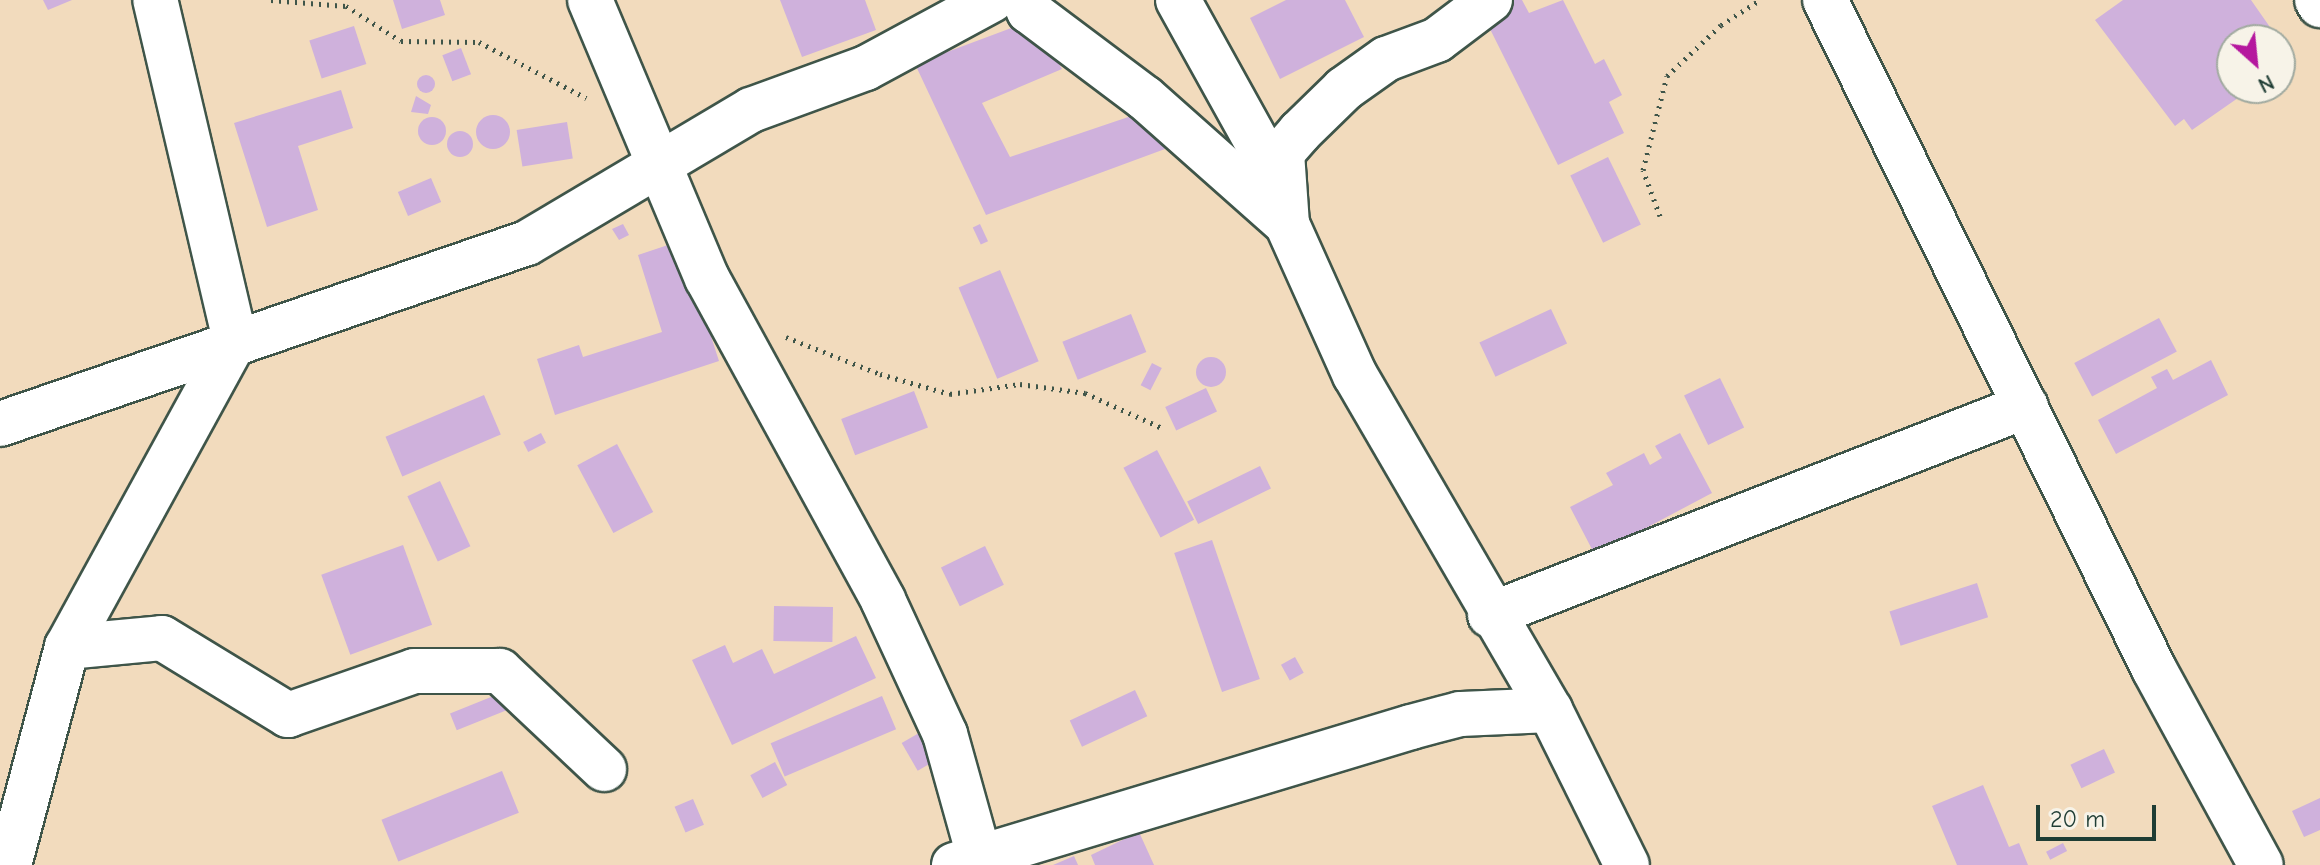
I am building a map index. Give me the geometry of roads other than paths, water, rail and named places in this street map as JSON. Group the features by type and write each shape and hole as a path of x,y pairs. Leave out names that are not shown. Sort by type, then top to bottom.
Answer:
{"street":[{"path":"9,865 67,647 235,340 155,0"},
{"path":"590,0 656,163 731,323 883,600 939,720 966,861 1423,723 1460,714 1550,710"},
{"path":"0,424 235,340 527,243 656,163 751,110 866,68 992,0"},
{"path":"1024,0 1029,11 1284,206"},
{"path":"1178,0 1284,206 1355,375 1490,615 1550,710 1627,865"},
{"path":"1284,206 1282,153 1344,89 1386,59 1437,40 1490,0"},
{"path":"1825,0 2154,669 2261,865"},
{"path":"1490,615 2026,406"},
{"path":"67,647 162,638 288,715 414,671 500,671 604,769"}]}
